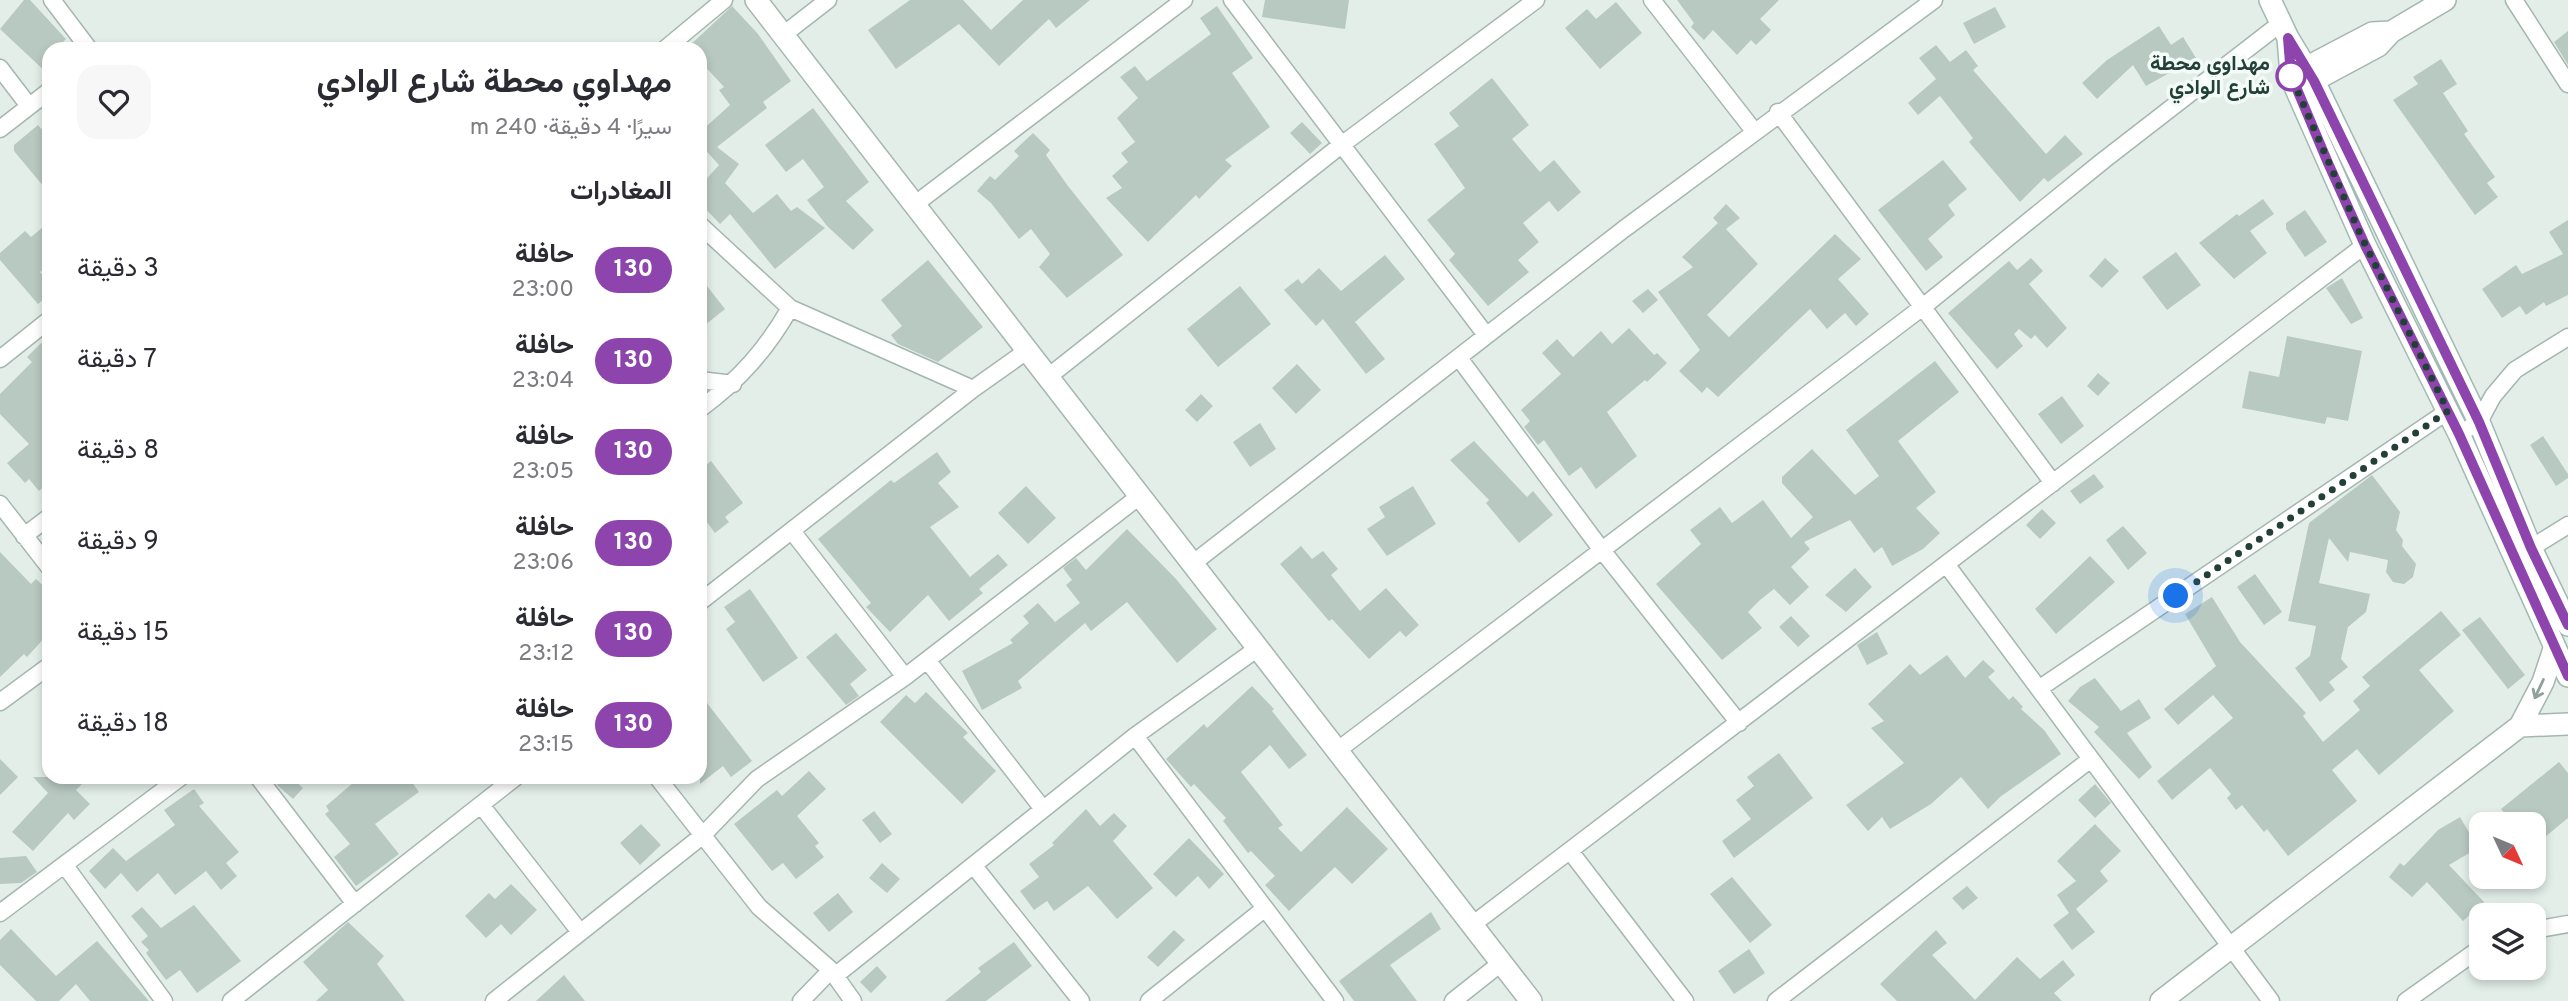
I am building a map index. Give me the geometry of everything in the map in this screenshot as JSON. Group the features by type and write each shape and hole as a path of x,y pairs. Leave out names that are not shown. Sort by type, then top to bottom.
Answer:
{"street":[{"path":"52,0 84,42"},
{"path":"673,42 724,0"},
{"path":"755,0 1531,1001"},
{"path":"783,35 828,0"},
{"path":"914,205 1184,0"},
{"path":"1232,0 1340,146 1486,335"},
{"path":"1048,377 1340,146 1536,0"},
{"path":"1652,0 1754,131"},
{"path":"1192,564 1754,131 1934,0"},
{"path":"2270,0 2365,245 2459,434 2568,676"},
{"path":"2302,78 2372,33 2391,32 2445,0"},
{"path":"2514,0 2568,84"},
{"path":"1338,750 1924,306 2104,160 2284,31"},
{"path":"0,68 29,106"},
{"path":"2302,78 2479,422 2531,548 2568,625"},
{"path":"0,129 42,96"},
{"path":"1778,113 2053,483"},
{"path":"707,231 790,308 973,389"},
{"path":"1472,925 2365,245"},
{"path":"707,404 733,384 771,342 790,308"},
{"path":"0,359 42,326"},
{"path":"2459,434 2479,422 2493,396 2515,370 2568,337"},
{"path":"707,597 973,389 1028,350"},
{"path":"1458,358 1601,549 1739,723"},
{"path":"707,381 733,384"},
{"path":"2040,688 2448,411"},
{"path":"494,1001 702,836 757,779 905,677 1141,495"},
{"path":"0,504 42,558"},
{"path":"24,536 42,522"},
{"path":"2531,548 2568,525"},
{"path":"792,531 905,677"},
{"path":"1946,564 2271,1001"},
{"path":"801,1001 834,972 974,866 1135,736 1258,648"},
{"path":"2161,1001 2520,726 2543,682 2554,649"},
{"path":"927,660 1043,809"},
{"path":"0,702 42,671"},
{"path":"2520,726 2568,724"},
{"path":"1135,736 1335,1001"},
{"path":"1776,1001 2091,759"},
{"path":"0,913 66,867 172,784"},
{"path":"263,784 355,904"},
{"path":"231,1001 507,784"},
{"path":"662,784 759,907 834,972 853,1001"},
{"path":"481,805 580,932"},
{"path":"1570,851 1685,1001"},
{"path":"974,866 1081,1001"},
{"path":"66,867 164,1001"},
{"path":"1149,1001 1264,909"},
{"path":"2546,928 2568,924"},
{"path":"2406,1001 2469,956"},
{"path":"1452,1001 1501,963"}],"building":[{"path":"24,0 30,0 66,39 63,42 42,42 42,68 0,29"},
{"path":"910,0 963,0 991,30 1023,0 1090,0 1056,28 1049,19 999,66 959,24 896,69 868,30"},
{"path":"1265,0 1349,0 1345,29 1262,17"},
{"path":"1677,0 1779,0 1760,19 1771,30 1756,45 1751,40 1737,55 1713,30 1704,40 1691,27 1694,23"},
{"path":"1616,2 1642,33 1600,69 1565,28 1587,9 1596,19"},
{"path":"732,6 758,34 791,81 763,102 767,108 717,147 739,164 725,183 753,213 777,194 791,211 797,207 825,228 775,269 730,214 720,224 707,210 707,178 719,165 707,152 707,126 730,105 719,90 724,87 707,69 707,42 693,42"},
{"path":"1217,6 1253,58 1232,73 1270,127 1225,160 1232,166 1199,199 1196,195 1148,242 1106,198 1122,188 1112,176 1128,162 1121,153 1135,142 1117,118 1138,98 1120,77 1135,66 1147,81 1211,34 1200,18"},
{"path":"1995,7 2006,27 1974,44 1963,23"},
{"path":"2159,26 2171,45 2183,37 2196,58 2146,86 2133,65 2097,99 2082,83 2107,60"},
{"path":"2568,31 2568,65 2554,42"},
{"path":"1936,45 1950,62 1966,50 1978,66 1973,70 2046,154 2065,135 2083,154 2048,182 2044,178 2020,202 1969,142 1973,138 1940,96 1918,115 1908,103 1936,79 1919,58"},
{"path":"2441,59 2457,84 2443,93 2468,131 2464,134 2495,177 2487,183 2498,197 2475,215 2393,100 2418,84 2413,77"},
{"path":"1492,78 1529,125 1512,139 1540,172 1554,160 1581,192 1558,212 1549,201 1523,223 1539,242 1518,260 1529,272 1488,306 1449,260 1455,254 1427,220 1465,188 1434,144 1459,126 1449,113"},
{"path":"813,108 869,182 846,201 874,230 853,250 827,226 807,200 824,187 803,159 786,172 765,145"},
{"path":"1302,122 1322,143 1310,154 1290,133"},
{"path":"38,125 42,130 42,185 14,151 14,145"},
{"path":"1033,133 1050,150 1046,155 1123,255 1067,298 1039,267 1050,254 1031,229 1019,239 991,203 977,191 990,176 995,180 1019,156 1014,151"},
{"path":"1943,160 1967,189 1948,205 1955,215 1928,239 1943,257 1926,271 1878,210"},
{"path":"2263,199 2274,214 2250,231 2267,253 2234,279 2199,243 2237,214 2239,216"},
{"path":"1726,204 1740,218 1726,229 1758,264 1707,315 1729,337 1835,234 1861,259 1838,279 1869,314 1856,326 1845,313 1827,329 1810,309 1718,397 1707,387 1702,393 1679,371 1700,350 1658,292 1693,267 1682,257 1718,223 1713,218"},
{"path":"2305,210 2327,242 2305,257 2286,229 2286,223"},
{"path":"2568,220 2568,295 2546,306 2544,302 2526,315 2520,306 2502,318 2482,289 2516,265 2522,274 2563,254 2549,232"},
{"path":"42,228 42,301 38,304 0,260 0,253 25,231 31,237"},
{"path":"2176,252 2201,285 2167,310 2142,277"},
{"path":"1385,255 1405,279 1355,322 1385,359 1366,374 1323,319 1316,326 1284,290 1298,279 1302,284 1319,268 1341,291"},
{"path":"2031,258 2043,271 2029,284 2067,328 2047,348 2035,335 2031,339 2019,329 2014,334 2023,346 1997,369 1948,313 2009,261 2017,270"},
{"path":"2105,258 2119,271 2102,288 2089,276"},
{"path":"928,260 983,327 938,362 898,344 891,335 902,326 881,300"},
{"path":"2342,278 2363,318 2351,324 2326,288"},
{"path":"707,286 725,309 707,323"},
{"path":"1240,286 1271,324 1218,367 1187,329"},
{"path":"1648,289 1658,300 1643,313 1632,301"},
{"path":"1629,328 1654,355 1657,353 1667,363 1607,412 1637,456 1596,489 1581,467 1569,476 1544,440 1538,445 1524,427 1530,421 1521,410 1561,374 1542,353 1557,339 1573,357 1601,331 1612,344"},
{"path":"2287,336 2362,351 2348,421 2327,417 2325,424 2242,408 2249,371 2279,377"},
{"path":"41,343 42,488 39,491 29,479 25,483 7,463 29,444 0,414 0,394 32,362 27,357"},
{"path":"1935,361 1959,392 1898,441 1936,492 1916,508 1940,533 1923,549 1892,566 1882,547 1874,553 1850,520 1804,542 1810,549 1791,567 1809,587 1790,605 1774,589 1760,600 1748,612 1762,628 1722,660 1656,584 1701,544 1690,530 1720,507 1732,523 1763,500 1791,538 1813,517 1782,483 1782,477 1812,449 1855,495 1879,476 1846,430"},
{"path":"1297,364 1321,390 1296,414 1272,388"},
{"path":"2098,373 2110,383 2098,396 2087,386"},
{"path":"1201,394 1213,406 1197,422 1185,410"},
{"path":"2062,396 2084,426 2061,444 2038,414"},
{"path":"1260,423 1276,449 1250,467 1233,442"},
{"path":"2543,436 2568,474 2568,478 2556,486 2530,445"},
{"path":"1474,441 1527,497 1533,491 1553,515 1519,543 1486,503 1489,500 1450,460"},
{"path":"937,452 951,472 938,483 959,507 930,527 970,577 998,554 1008,565 979,589 983,593 949,621 928,595 890,632 866,607 871,603 818,539 891,480 894,483"},
{"path":"711,461 743,503 725,517 729,522 715,533 707,522 707,464"},
{"path":"2094,474 2104,487 2080,504 2070,491"},
{"path":"2372,475 2400,512 2396,530 2403,540 2402,546 2416,564 2413,577 2404,584 2393,582 2386,572 2388,560 2350,552 2348,562 2329,538 2319,583 2370,594 2366,612 2348,627 2341,659 2348,667 2329,682 2335,690 2320,702 2295,668 2310,656 2316,626 2288,621 2309,523"},
{"path":"1026,486 1056,518 1028,544 998,513"},
{"path":"1413,486 1436,524 1387,556 1367,529 1385,517 1379,507"},
{"path":"2042,509 2056,523 2040,539 2026,525"},
{"path":"2123,526 2147,553 2128,570 2106,540"},
{"path":"1127,529 1176,579 1217,629 1177,663 1127,602 1091,631 1085,623 1018,681 1022,688 982,710 962,671 1013,643 1010,640 1029,623 1023,616 1038,603 1055,622 1080,603 1066,585 1072,580 1063,568 1076,558 1086,570"},
{"path":"1301,546 1312,559 1323,551 1338,569 1331,575 1360,611 1386,588 1419,625 1406,637 1400,631 1369,659 1332,619 1329,621 1280,564"},
{"path":"0,552 31,584 36,579 42,585 42,641 27,657 24,654 0,677"},
{"path":"2090,556 2115,582 2056,634 2035,609"},
{"path":"1855,568 1872,587 1846,612 1825,595"},
{"path":"2255,574 2282,612 2264,625 2237,587"},
{"path":"750,589 798,658 763,682 726,629 735,622 724,607"},
{"path":"2212,597 2240,642 2306,713 2303,716 2323,742 2360,710 2353,701 2370,686 2362,677 2441,611 2461,635 2419,670 2454,711 2379,775 2357,749 2332,770 2357,801 2288,856 2267,829 2264,832 2242,805 2236,810 2227,798 2231,794 2210,768 2172,800 2157,781 2233,718 2213,695 2178,725 2164,709 2216,666 2185,614"},
{"path":"1791,616 1810,636 1798,647 1779,627"},
{"path":"2480,617 2525,675 2508,689 2462,630"},
{"path":"1877,632 1888,654 1867,665 1857,645"},
{"path":"836,633 867,670 850,684 859,696 846,705 806,657"},
{"path":"1947,655 1965,678 1983,660 1995,671 1988,677 2009,700 2013,696 2023,707 2021,709 2044,730 2061,754 2000,797 1988,809 1961,777 1931,804 1890,829 1882,817 1868,831 1846,805 1904,763 1871,728 1884,721 1868,704 1910,664 1920,675"},
{"path":"2095,678 2121,711 2139,699 2151,718 2127,733 2152,767 2139,779 2094,732 2099,727 2068,701 2080,687"},
{"path":"1252,686 1274,709 1272,711 1307,755 1289,769 1270,745 1241,772 1283,825 1278,828 1301,852 1347,807 1388,849 1352,884 1335,867 1289,911 1265,885 1275,876 1251,851 1248,853 1223,821 1226,818 1194,784 1191,787 1166,759 1204,724 1207,728"},
{"path":"926,692 968,733 963,737 996,771 962,804 880,722 906,695 915,703"},
{"path":"707,703 752,761 731,777 723,766 707,779"},
{"path":"1779,753 1813,798 1734,858 1722,841 1751,819 1736,800 1754,786 1747,777"},
{"path":"0,759 18,777 0,795"},
{"path":"2559,762 2568,773 2568,818 2546,836 2546,812 2504,812 2501,809"},
{"path":"809,771 826,789 797,816 819,843 815,846 824,857 796,879 783,863 772,871 734,824 777,790 782,796"},
{"path":"33,777 42,777 42,784 82,784 76,790 90,804 74,820 68,813 33,851 12,832 48,793"},
{"path":"299,784 303,788 293,799 277,785"},
{"path":"352,784 413,784 419,792 375,824 399,854 356,886 334,857 350,844 325,814 329,811 326,806"},
{"path":"2095,784 2111,803 2095,818 2078,800"},
{"path":"194,789 204,803 199,806 239,852 226,863 237,876 221,890 206,871 175,895 158,873 137,892 121,873 105,889 89,871 113,848 126,861 175,825 164,810"},
{"path":"1086,809 1100,826 1114,813 1127,826 1113,841 1153,888 1117,919 1088,886 1054,911 1047,901 1034,910 1020,891 1039,877 1029,864 1054,845 1052,843"},
{"path":"874,811 892,834 880,843 862,820"},
{"path":"2460,817 2469,832 2469,853 2449,865 2484,902 2469,903 2469,916 2463,921 2427,882 2412,897 2389,877 2400,863 2404,866 2438,830"},
{"path":"641,824 661,845 640,865 620,843"},
{"path":"2095,824 2121,851 2100,871 2108,881 2076,909 2095,932 2072,950 2053,925 2069,913 2057,895 2076,881 2057,861"},
{"path":"1189,838 1224,874 1209,889 1198,876 1176,897 1153,874"},
{"path":"26,856 37,872 21,883 0,884 0,858"},
{"path":"882,863 900,879 887,893 869,878"},
{"path":"1732,877 1772,925 1750,943 1710,894"},
{"path":"511,884 537,910 511,935 501,924 486,938 465,916 489,893 495,899"},
{"path":"1967,886 1978,898 1963,910 1952,898"},
{"path":"838,893 853,912 829,932 813,913"},
{"path":"194,905 241,961 197,993 180,970 166,980 146,953 149,950 141,942 148,936 131,916 142,907 161,928"},
{"path":"1431,912 1441,929 1390,965 1417,1001 1354,1001 1339,981"},
{"path":"348,922 384,956 377,964 405,1001 316,1001 328,990 303,962"},
{"path":"11,929 56,976 97,941 149,1001 90,1001 76,984 59,1001 36,1001 0,965 0,940"},
{"path":"1174,930 1185,940 1158,967 1147,957"},
{"path":"1936,930 1947,943 1932,955 1975,1000 2017,957 2040,979 2063,960 2075,975 2054,993 2062,1001 1897,1001 1880,984"},
{"path":"1014,942 1032,966 986,1001 945,1001 981,972 978,968"},
{"path":"1749,949 1765,973 1734,994 1718,971"},
{"path":"877,966 887,977 871,993 860,982"},
{"path":"564,975 585,1001 536,1001"}],"bus line":[{"name":"130","path":"2568,625 2531,548 2479,422 2385,233 2314,81 2288,38 2291,75 2328,163 2365,245 2459,434 2568,676"}],"place":[{"name":"مهداوي محطة شارع الوادي","path":"2291,76"}],"route":[{"path":"2176,596 2448,411 2361,236 2291,76"}]}
